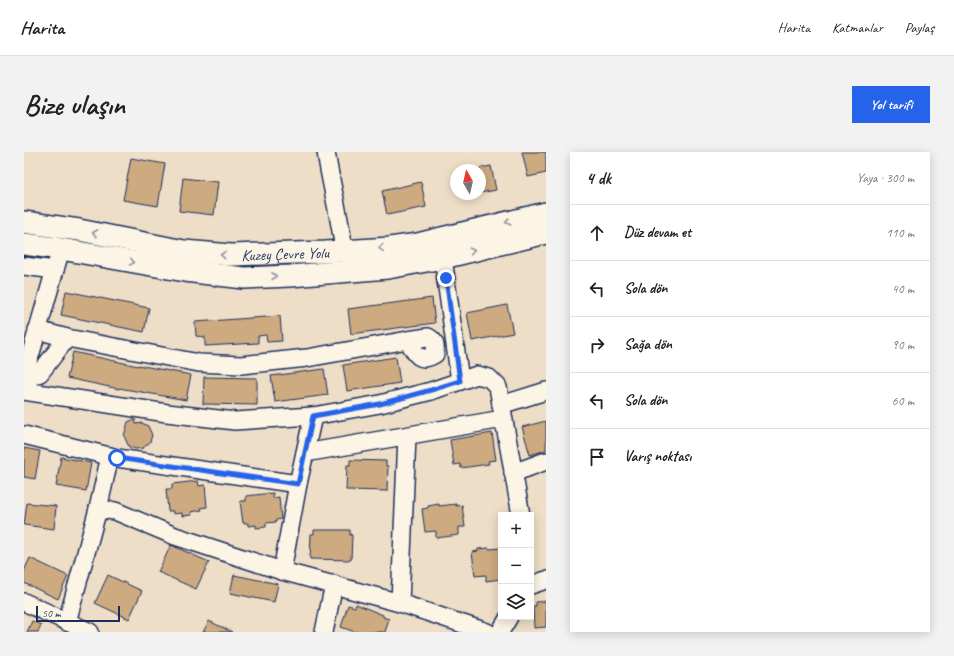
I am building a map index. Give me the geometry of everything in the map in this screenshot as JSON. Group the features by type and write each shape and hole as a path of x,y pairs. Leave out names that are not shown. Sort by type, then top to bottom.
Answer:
{"main road":[{"name":"Kuzey Çevre Yolu","path":"24,222 79,230 184,251 231,255 390,248 418,244 546,213"},
{"name":"Kuzey Çevre Yolu","path":"24,244 185,271 244,278 388,268 443,258 546,233"}],"street":[{"path":"326,152 344,251"},
{"path":"24,377 61,249"},
{"path":"443,258 460,381"},
{"path":"24,266 55,270"},
{"path":"37,330 67,338 199,363 241,365 307,358 408,340"},
{"path":"24,380 40,373 67,338"},
{"path":"24,390 235,421 313,416 380,404 477,375 489,378 498,387 520,512"},
{"path":"306,453 407,436 502,412 546,390"},
{"path":"282,571 298,484 313,416"},
{"path":"24,435 110,456 298,484"},
{"path":"400,603 407,436"},
{"path":"68,622 98,509 110,456"},
{"path":"513,473 546,461"},
{"path":"98,509 115,511 175,536 282,571 400,603 487,632"},
{"path":"534,584 546,580"},
{"path":"324,632 334,584"},
{"path":"24,602 90,632"},
{"path":"500,632 507,620"}],"building":[{"path":"522,152 546,152 546,173 528,177"},
{"path":"131,158 165,164 158,206 123,200"},
{"path":"491,166 496,190 486,192 486,167"},
{"path":"183,178 218,182 214,215 179,211"},
{"path":"421,182 426,207 387,215 382,191"},
{"path":"66,291 149,308 144,332 61,315"},
{"path":"432,298 435,323 351,334 348,309"},
{"path":"507,305 513,333 472,341 467,313"},
{"path":"280,316 282,341 267,342 266,335 258,336 258,343 205,346 205,337 196,336 195,322"},
{"path":"73,352 138,366 191,375 186,400 119,389 67,378"},
{"path":"396,357 400,383 347,391 343,365"},
{"path":"324,369 328,395 275,402 271,376"},
{"path":"204,377 257,378 257,405 203,404"},
{"path":"135,419 136,424 142,423 148,426 152,435 150,442 143,448 136,449 129,447 124,436 128,422"},
{"path":"546,421 546,450 530,455 522,427"},
{"path":"492,433 496,460 488,461 489,464 461,468 460,464 454,465 450,440"},
{"path":"24,448 40,451 35,479 24,477"},
{"path":"61,457 91,463 86,491 56,486"},
{"path":"350,460 386,461 386,466 388,466 387,491 346,490 347,465 350,465"},
{"path":"198,481 199,486 205,485 207,507 201,508 202,510 191,512 192,515 182,516 182,513 173,514 173,511 168,511 166,489 172,489 172,484"},
{"path":"273,493 273,498 279,497 281,519 276,520 276,522 266,523 266,527 256,528 256,525 248,526 248,523 243,523 240,501 246,501 246,496"},
{"path":"27,503 56,506 54,529 24,525"},
{"path":"439,504 439,506 456,504 456,506 462,505 465,527 459,527 459,535 436,538 436,531 425,532 422,509"},
{"path":"314,530 350,530 350,535 352,535 351,560 310,559 311,534 314,534"},
{"path":"171,545 209,562 196,589 158,572"},
{"path":"498,548 498,579 486,581 486,575 475,576 472,552 478,551 478,549"},
{"path":"30,558 68,576 58,599 24,583 24,571"},
{"path":"108,575 142,591 129,619 95,603"},
{"path":"234,575 278,584 274,602 230,593"},
{"path":"546,601 546,627 534,628 534,606 536,606 536,602"},
{"path":"356,604 389,619 385,632 355,632 341,627 348,605 355,607"},
{"path":"32,621 41,625 38,632 27,632"},
{"path":"209,621 232,632 203,632"}],"route":[{"path":"117,458 298,484 313,416 380,404 460,381 446,278"}]}
